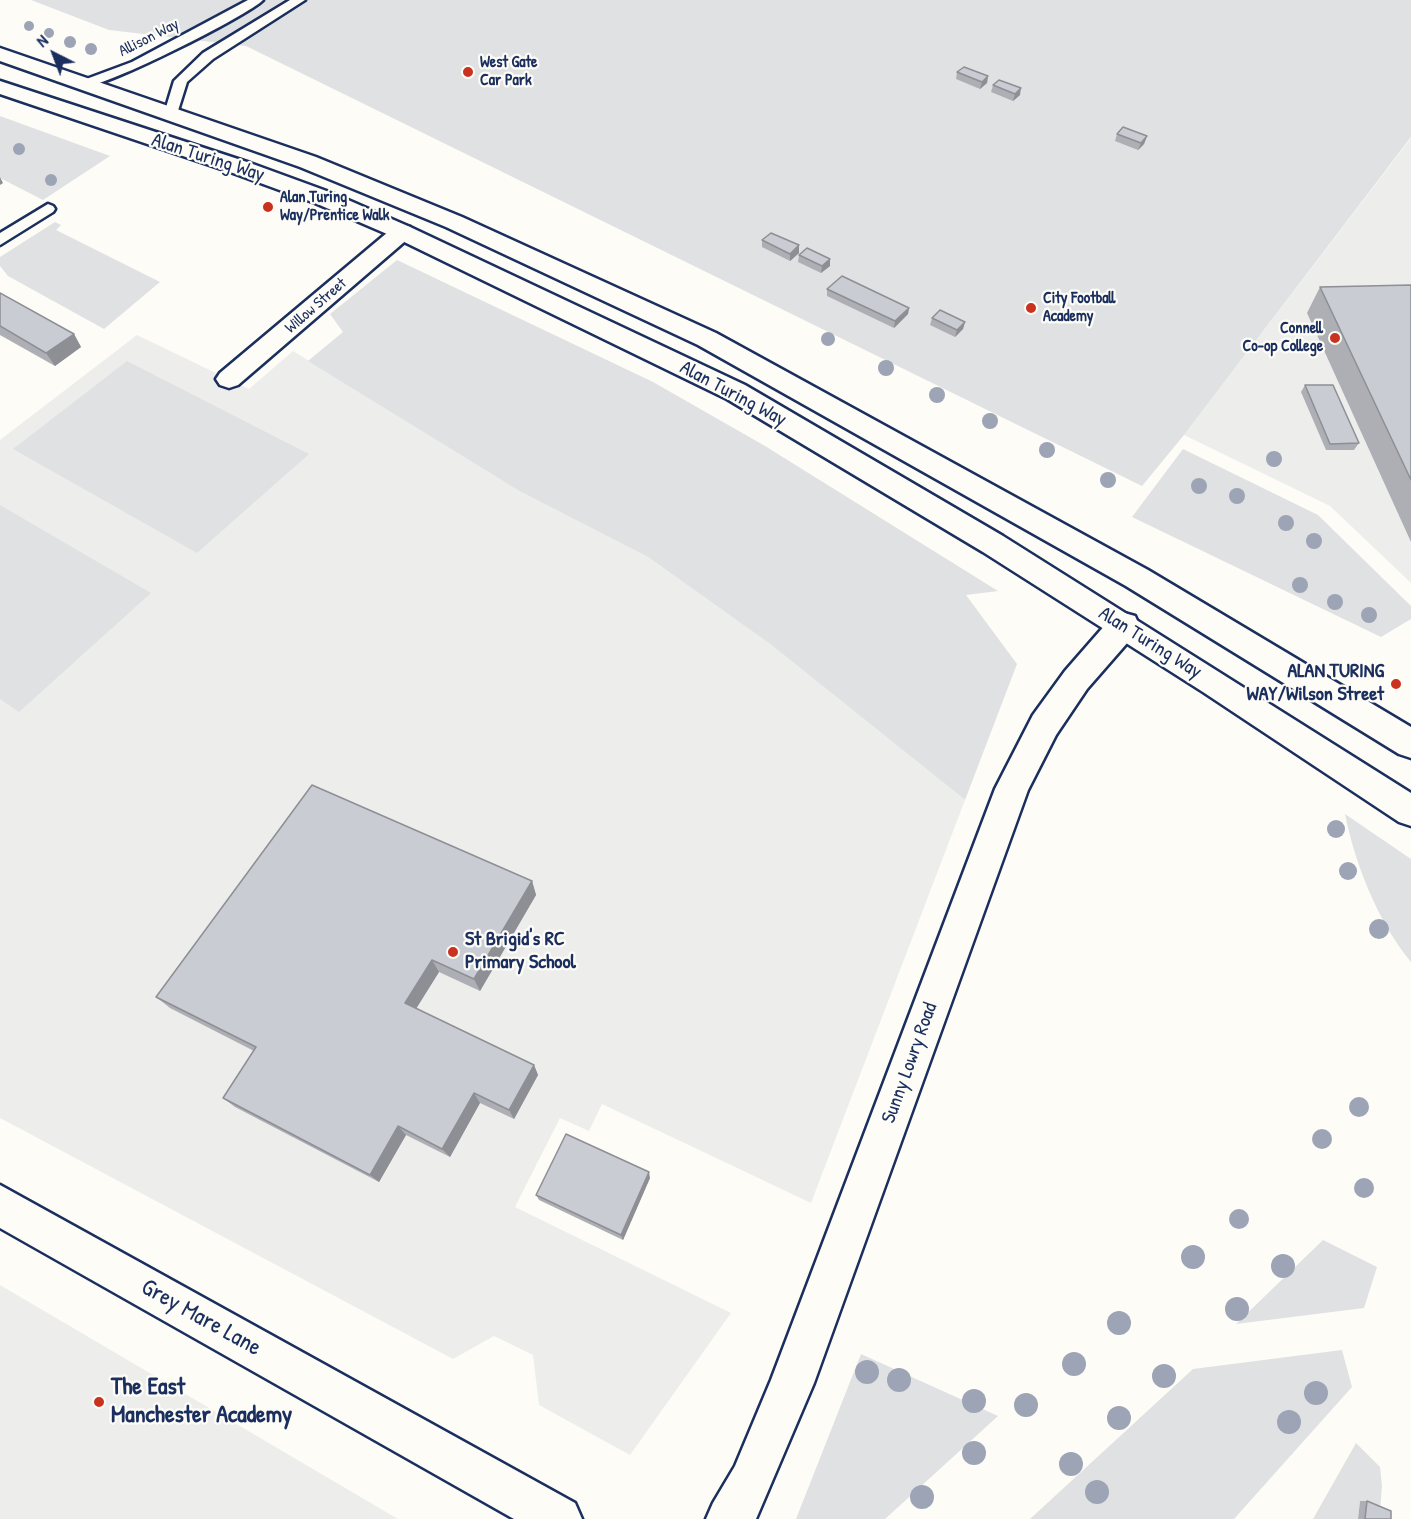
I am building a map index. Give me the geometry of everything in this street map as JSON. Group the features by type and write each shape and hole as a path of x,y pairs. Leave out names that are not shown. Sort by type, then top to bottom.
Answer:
{"main road":[{"name":"Alan Turing Way","path":"0,54 308,162 444,218 706,339 1137,578 1411,744"},
{"name":"Alan Turing Way","path":"0,87 56,108 276,180 402,232 736,392 993,544 1124,625 1411,811"},
{"name":"Willow Street","path":"229,380 402,232"},
{"name":"Sunny Lowry Road","path":"729,1519 751,1482 792,1383 1012,789 1044,725 1076,680 1124,625"},
{"name":"Grey Mare Lane","path":"0,1205 559,1519"}],"lane":[{"name":"Allison Way","path":"86,84 137,65 257,0"},
{"path":"171,114 181,81 208,56 299,0"},
{"path":"0,240 48,209"}],"shaded area":[{"name":"City Football Academy","path":"31,0 1411,0 1411,137 1184,435 1142,486 246,46 109,30"},
{"path":"0,116 110,156 43,200 0,178"},
{"name":"Connell Co-op College","path":"1411,138 1411,583 1330,506 1184,435"},
{"path":"55,222 61,225 56,230 160,282 104,329 8,276 0,266 0,257"},
{"path":"397,260 653,382 765,446 998,591 966,595 1017,664 965,800 770,644 648,557 521,492 308,361 343,332 330,314"},
{"name":"St Brigid's RC Primary School","path":"137,335 249,389 293,351 521,492 648,557 770,644 965,800 811,1203 602,1104 589,1131 560,1118 515,1207 731,1313 630,1455 539,1405 533,1355 494,1336 453,1359 0,1118 0,440"},
{"path":"127,361 309,454 197,553 13,449"},
{"path":"1183,449 1318,515 1411,606 1411,619 1381,637 1132,517"},
{"path":"0,505 151,593 19,712 0,699"},
{"path":"1345,814 1411,859 1411,962 1388,929 1369,892 1355,853"},
{"path":"1323,1240 1377,1267 1364,1308 1236,1324"},
{"name":"The East Manchester Academy","path":"0,1285 398,1519 0,1519"},
{"path":"1342,1350 1352,1387 1234,1519 1030,1519 1193,1369"},
{"path":"861,1354 998,1416 885,1519 796,1519"},
{"path":"1356,1443 1380,1467 1382,1486 1380,1510 1360,1501 1358,1519 1313,1519"}],"building":[{"path":"964,67 988,76 982,82 957,72"},
{"path":"999,80 1021,88 1015,94 993,85"},
{"path":"1123,127 1147,136 1141,143 1117,134"},
{"path":"771,233 799,245 790,254 762,240"},
{"path":"807,248 830,259 822,266 799,255"},
{"path":"842,276 909,308 895,321 827,289"},
{"path":"1411,285 1411,480 1320,287"},
{"path":"0,293 74,334 46,353 0,326"},
{"path":"940,310 965,322 957,330 932,318"},
{"path":"1305,385 1333,385 1359,443 1330,444"},
{"path":"312,785 532,881 474,979 432,960 405,1003 534,1065 509,1110 474,1093 442,1149 398,1126 370,1175 223,1098 256,1047 156,997"},
{"path":"566,1134 649,1172 621,1235 536,1195"},
{"path":"1367,1501 1391,1511 1391,1519 1365,1519"}],"place":[{"name":"West Gate Car Park","path":"468,72"},
{"name":"Alan Turing Way/Prentice Walk","path":"268,207"},
{"name":"City Football Academy","path":"1031,308"},
{"name":"Connell Co-op College","path":"1335,338"},
{"name":"ALAN TURING WAY/Wilson Street","path":"1396,684"},
{"name":"St Brigid's RC Primary School","path":"453,952"},
{"name":"The East Manchester Academy","path":"99,1402"}]}
